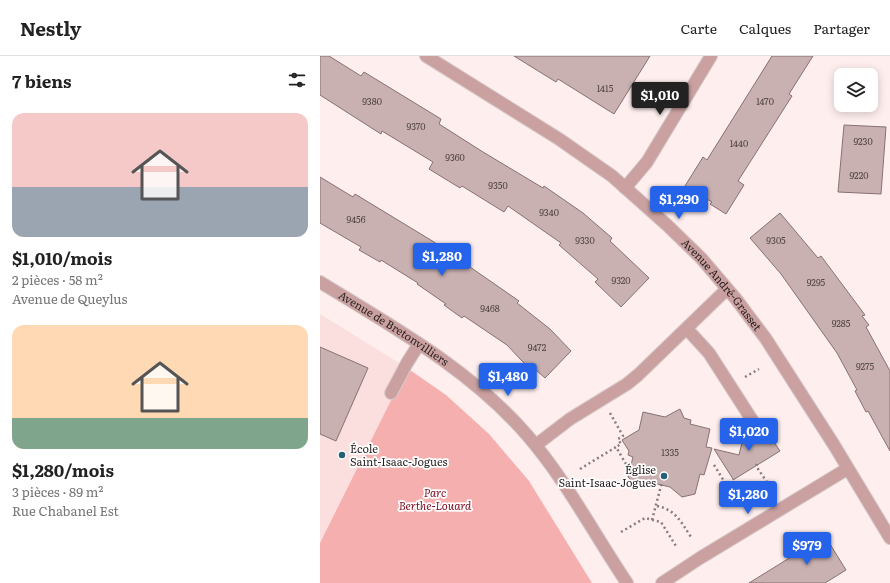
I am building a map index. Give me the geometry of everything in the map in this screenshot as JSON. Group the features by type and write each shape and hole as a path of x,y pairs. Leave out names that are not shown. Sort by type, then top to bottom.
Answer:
{"street":[{"name":"Avenue André-Grasset","path":"426,56 559,138 612,176 685,242 728,289 766,339 890,538"},
{"path":"626,188 647,162 710,56"},
{"name":"Avenue de Bretonvilliers","path":"320,282 443,360 479,387 512,418 536,445 559,476 627,583"},
{"path":"536,445 570,419 638,376 728,289"},
{"path":"687,329 709,353 754,423"},
{"path":"392,393 407,363 419,344"},
{"path":"662,583 700,558 847,469"}],"path":[{"path":"741,379 759,369"},
{"path":"580,469 621,444 618,439 624,437 617,425"},
{"path":"616,447 626,464 630,466"},
{"path":"757,464 756,466 771,488"},
{"path":"714,465 740,507"},
{"path":"652,520 662,482"},
{"path":"656,506 663,507 675,514 691,537"},
{"path":"621,532 645,518 661,522 676,546"}],"shaded area":[{"name":"École Saint-Isaac-Jogues","path":"320,314 407,368 320,543"}],"green space":[{"name":"Parc Berthe-Louard","path":"407,368 446,395 489,434 529,481 592,583 320,583 320,543"}],"building":[{"path":"320,56 329,56 361,76 364,72 441,119 439,124 483,152 543,188 544,186 583,213 612,238 610,241 649,278 621,307 595,282 598,279 559,245 561,243 508,206 504,212 462,186 460,188 429,169 433,162 382,131 381,134 320,95"},
{"path":"514,56 650,56 614,114 558,79 556,82"},
{"path":"772,56 813,56 789,94 792,96 738,181 744,185 726,214 710,204 712,202 685,186 703,157 707,160"},
{"path":"844,125 886,127 881,194 838,192"},
{"path":"320,177 353,197 355,194 434,242 519,301 517,303 550,329 571,351 545,378 522,361 507,345 464,316 462,318 444,305 446,304 417,284 418,283 381,260 380,262 359,250 361,247 320,223"},
{"path":"780,213 818,258 821,256 865,315 862,316 869,325 866,327 890,371 890,451 868,411 866,412 855,391 857,390 837,353 781,274 750,238"},
{"path":"320,347 368,368 336,441 320,434"},
{"path":"680,409 684,418 691,420 690,424 710,429 706,447 712,448 704,475 700,474 695,494 682,497 670,487 653,483 637,486 628,477 633,457 628,455 629,451 622,440 639,430 643,412 665,417"},
{"path":"761,423 780,451 733,480 714,449 739,455 745,430 748,428 754,430 758,429"},
{"path":"825,536 846,570 825,583 749,583"}],"place":[{"name":"École Saint-Isaac-Jogues","path":"342,455"},
{"name":"Église Saint-Isaac-Jogues","path":"664,476"}]}
